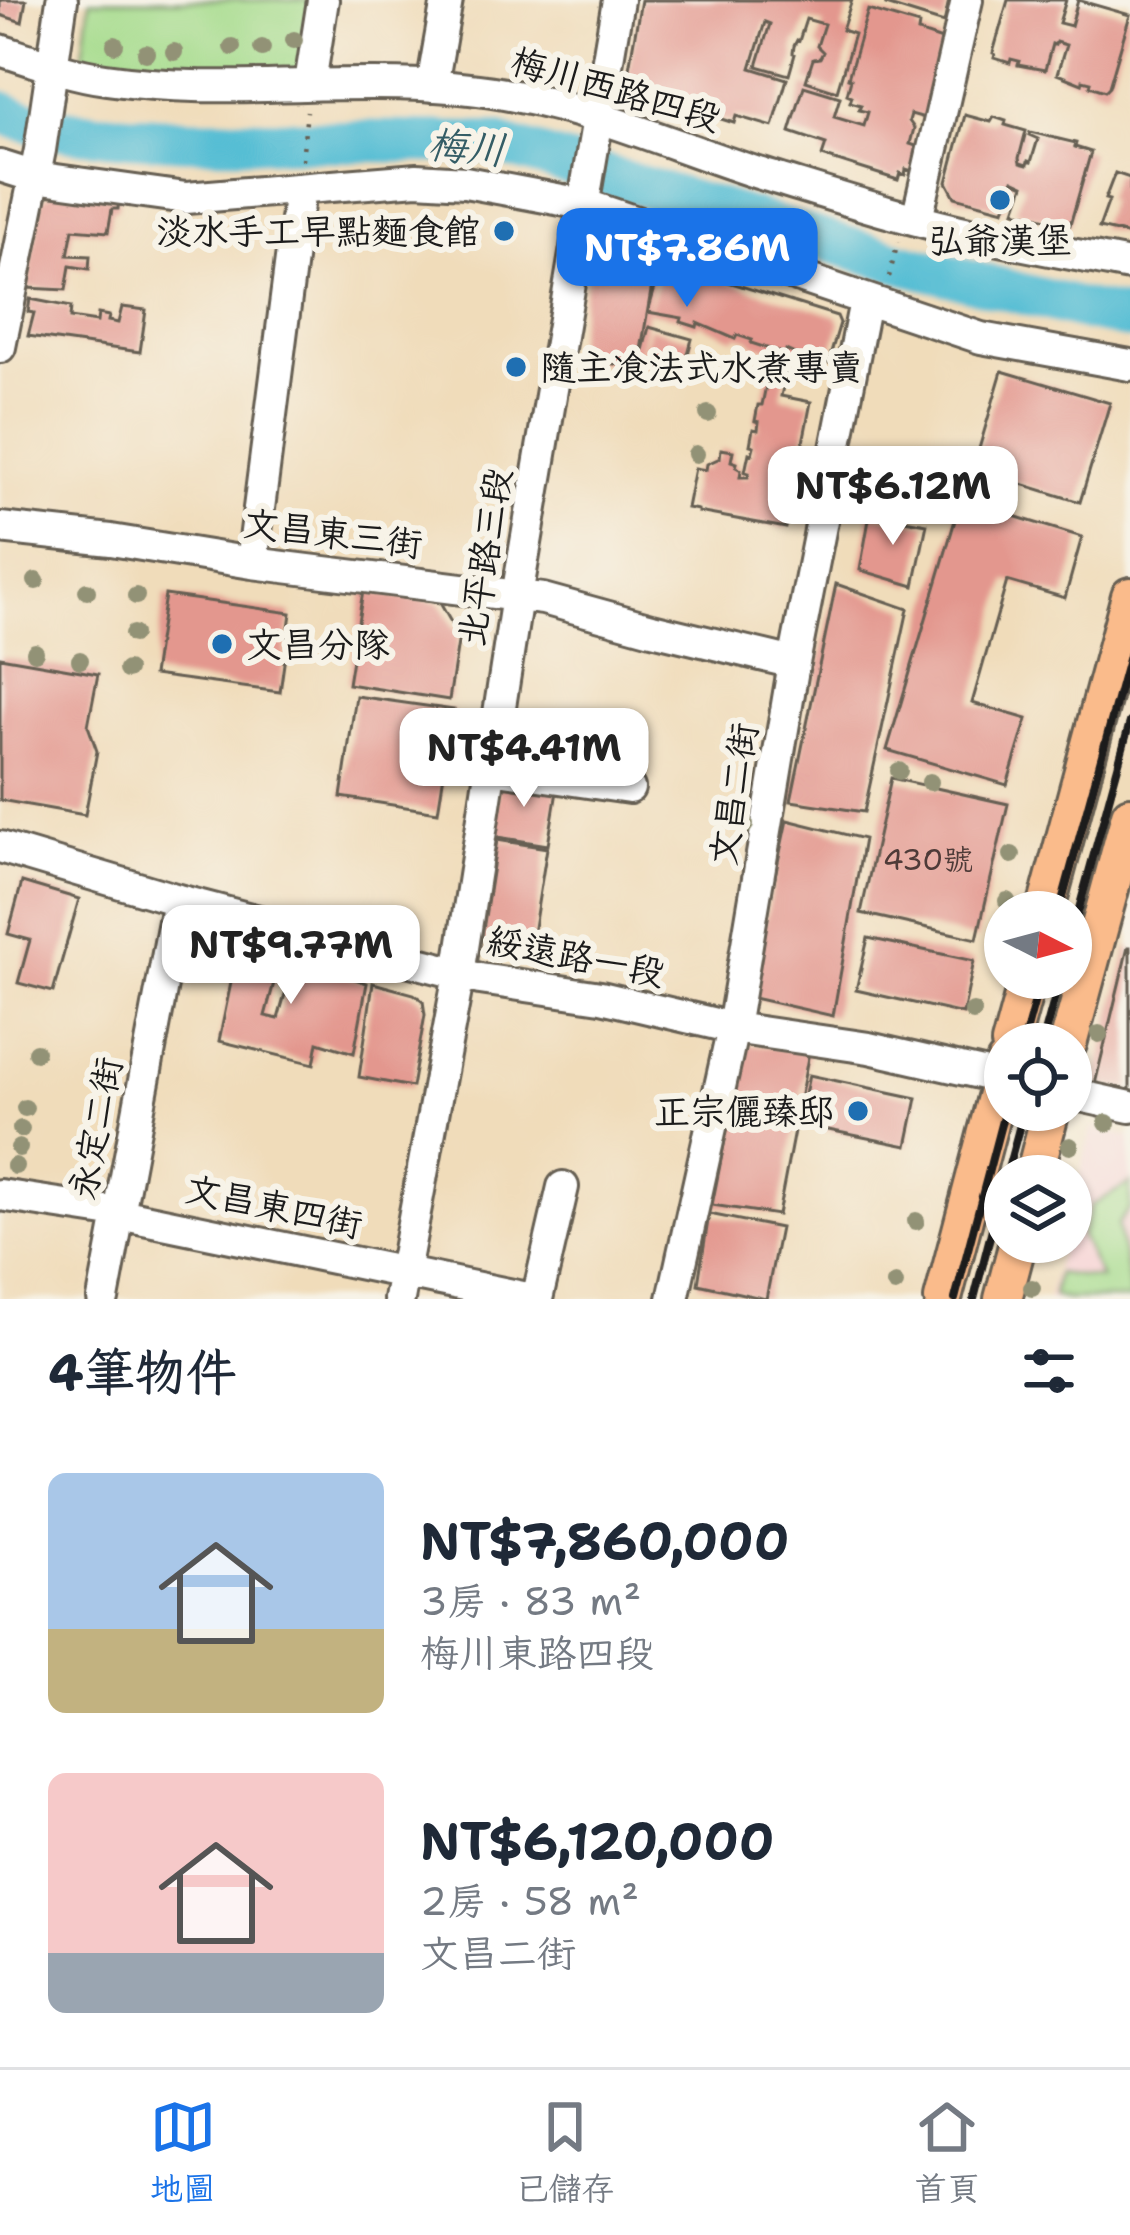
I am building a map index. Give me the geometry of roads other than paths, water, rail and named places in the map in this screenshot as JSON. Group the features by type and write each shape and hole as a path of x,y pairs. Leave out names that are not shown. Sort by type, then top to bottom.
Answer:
{"main road":[{"path":"1051,891 1130,596"},
{"path":"1075,1023 1119,899 1128,831"},
{"path":"943,1299 988,1131"},
{"path":"1003,1299 1012,1263"}],"street":[{"path":"0,347 42,141 62,0"},
{"path":"310,83 323,0"},
{"path":"432,86 447,0"},
{"name":"北平路三段","path":"401,1286 458,974 618,0"},
{"path":"909,226 968,0"},
{"name":"梅川西路四段","path":"0,50 104,79 220,87 310,83 455,86 516,96 598,116 909,226 1130,265"},
{"path":"0,166 35,177 186,198 417,179 585,194 874,304 981,338 1130,365"},
{"path":"252,563 299,189"},
{"name":"文昌二街","path":"673,1299 733,1028 794,663 874,304"},
{"name":"文昌東三街","path":"0,528 542,599 794,663"},
{"path":"491,768 629,788"},
{"name":"綏遠路一段","path":"0,848 458,974 601,997 733,1028 984,1063"},
{"name":"永定二街","path":"103,1299 178,900"},
{"path":"1092,1099 1130,1107"},
{"path":"534,1299 563,1187"},
{"name":"文昌東四街","path":"0,1195 119,1214 401,1286 534,1299"}],"waterway":[{"name":"梅川","path":"0,111 71,131 184,139 495,143 897,262 1130,319"}],"railway":[{"path":"1065,891 1130,652"},
{"path":"1084,891 1130,722"},
{"path":"1029,1023 1035,999"},
{"path":"1048,1023 1054,999"},
{"path":"955,1299 999,1131"},
{"path":"1012,1155 1018,1131"},
{"path":"974,1299 984,1260"}],"place":[{"name":"弘爺漢堡","path":"1000,200"},
{"name":"淡水手工早點麵食館","path":"504,231"},
{"name":"隨主飡法式水煮專賣","path":"516,367"},
{"name":"文昌分隊","path":"222,644"},
{"name":"正宗儷臻邸","path":"858,1111"}]}
